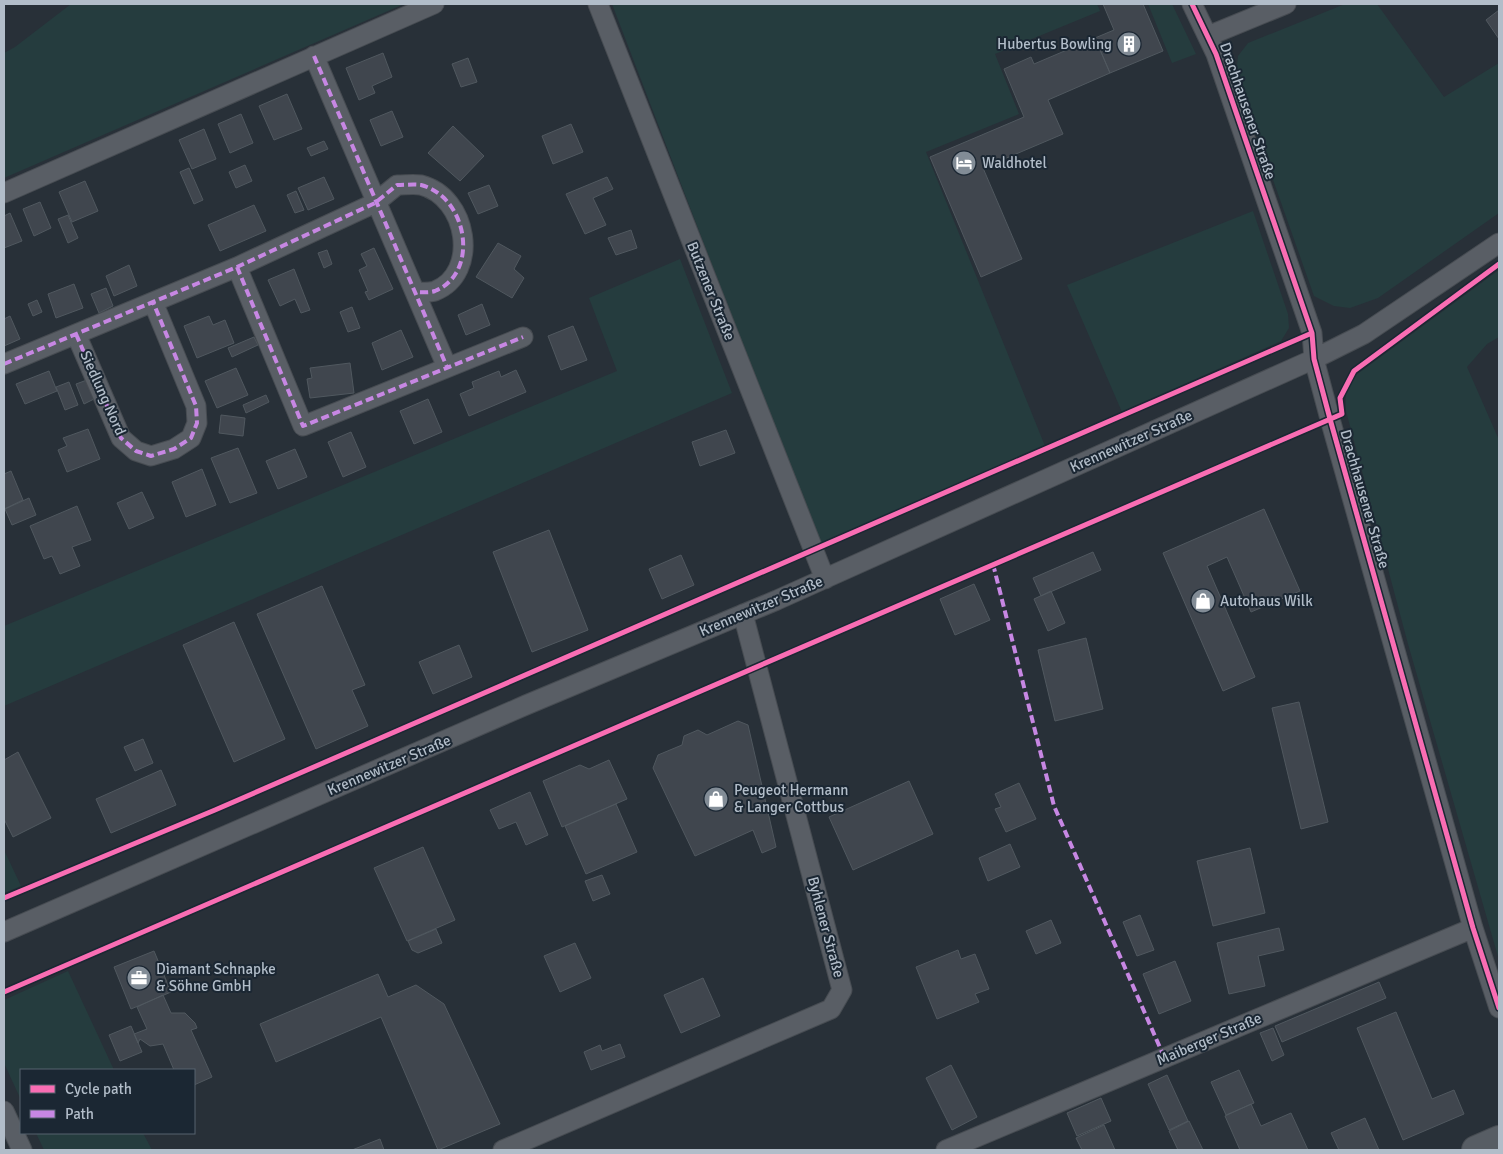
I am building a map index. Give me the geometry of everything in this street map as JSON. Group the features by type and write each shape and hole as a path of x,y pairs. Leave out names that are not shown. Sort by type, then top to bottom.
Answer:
{"street":[{"path":"4,193 434,4"},
{"name":"Butzener Straße","path":"598,4 825,578"},
{"name":"Drachhausener Straße","path":"1192,4 1216,54 1312,333 1314,359 1473,928 1499,1008"},
{"path":"1208,36 1286,4"},
{"path":"314,56 447,367"},
{"name":"Siedlung Nord","path":"4,364 237,267 376,204 397,185 420,185 436,192 452,204 461,225 464,246 459,265 447,284 433,292 415,292"},
{"name":"Krennewitzer Straße","path":"4,932 517,709 743,614 1314,359 1364,334 1499,243"},
{"path":"237,267 303,426 522,337"},
{"name":"Siedlung Nord","path":"76,334 121,438 136,451 151,456 174,450 191,438 197,423 196,406 153,302"},
{"name":"Byhlener Straße","path":"503,1150 831,1009 842,990 743,614"},
{"name":"Maiberger Straße","path":"946,1150 1473,928"},
{"path":"4,1111 22,1150"},
{"path":"1476,1150 1499,1140"}],"green space":[{"path":"71,4 404,4 4,178 4,53 15,47"},
{"path":"612,4 1097,4 1100,11 995,54 1019,114 926,152 1045,446 819,544"},
{"path":"1148,4 1172,4 1196,54 1172,63"},
{"path":"1345,4 1377,4 1444,97 1499,63 1499,213 1378,298 1350,308 1334,306 1314,296 1236,75 1238,56 1248,43"},
{"path":"1253,211 1288,314 1289,328 1281,341 1122,412 1067,285"},
{"path":"680,259 732,393 4,706 4,626 617,371 589,298"},
{"path":"1499,270 1499,337 1487,344 1467,367 1499,440 1499,960 1408,644 1346,411 1346,392 1356,375"},
{"path":"4,850 21,886 4,893"},
{"path":"68,971 114,1069 20,1069 20,1098 4,1063 4,1000"},
{"path":"36,1134 144,1134 152,1150 44,1150"}],"building":[{"name":"Hubertus Bowling","path":"1103,4 1143,4 1163,51 1110,73 1095,38 1114,30"},
{"path":"1499,10 1499,39 1486,20"},
{"name":"Waldhotel","path":"1095,38 1110,73 1048,100 1063,134 983,168 1022,259 981,277 930,157 1024,117 1004,69 1031,57 1034,64"},
{"path":"383,53 392,77 372,86 375,93 359,100 346,68"},
{"path":"468,58 477,82 461,87 452,64"},
{"path":"287,94 302,129 274,140 259,106"},
{"path":"392,111 403,137 381,146 370,120"},
{"path":"241,114 253,143 230,153 218,124"},
{"path":"571,124 583,152 553,164 542,136"},
{"path":"453,126 484,156 460,181 428,153"},
{"path":"204,129 216,159 192,169 179,140"},
{"path":"324,141 328,149 311,156 307,148"},
{"path":"245,165 252,181 236,188 229,172"},
{"path":"189,168 203,200 194,204 180,172"},
{"path":"324,177 334,199 308,210 298,188"},
{"path":"607,177 613,189 593,198 606,225 585,234 566,194"},
{"path":"85,181 98,211 72,222 59,192"},
{"path":"489,185 498,206 478,214 468,193"},
{"path":"296,191 304,210 295,213 287,195"},
{"path":"40,202 51,228 34,236 23,209"},
{"path":"254,205 266,231 220,251 208,225"},
{"path":"10,213 22,241 4,248 4,216"},
{"path":"68,215 78,238 68,243 58,219"},
{"path":"631,230 637,248 616,255 608,238"},
{"path":"498,243 521,256 514,269 524,278 512,298 476,277"},
{"path":"374,248 393,289 369,300 365,292 368,291 359,270 367,266 361,254"},
{"path":"327,250 332,264 324,268 318,253"},
{"path":"129,265 137,286 114,296 106,276"},
{"path":"294,269 310,310 301,313 295,299 280,306 268,280"},
{"path":"74,284 83,308 56,318 48,294"},
{"path":"106,288 113,306 99,313 91,294"},
{"path":"37,300 42,312 33,316 28,304"},
{"path":"482,304 490,325 466,335 458,315"},
{"path":"352,307 360,328 348,332 340,312"},
{"path":"10,316 20,339 4,346 4,319"},
{"path":"209,316 213,325 225,320 234,343 197,358 184,326"},
{"path":"573,326 587,360 561,370 548,336"},
{"path":"401,330 413,357 382,370 372,343"},
{"path":"254,337 258,345 232,357 228,348"},
{"path":"350,363 354,393 310,398 307,379 312,378 310,368"},
{"path":"236,368 248,395 217,408 205,381"},
{"path":"516,370 526,392 469,416 460,394 474,388 472,382 499,371 501,377"},
{"path":"49,371 57,391 25,404 16,384"},
{"path":"87,380 94,399 84,404 76,384"},
{"path":"69,382 78,405 65,410 56,387"},
{"path":"266,395 269,402 246,413 243,405"},
{"path":"428,399 442,432 414,444 400,411"},
{"path":"221,415 245,418 243,436 219,433"},
{"path":"88,429 100,459 67,472 58,450 67,446 63,438"},
{"path":"726,430 735,453 700,466 692,442"},
{"path":"351,432 366,467 343,477 328,442"},
{"path":"238,448 257,493 230,503 211,458"},
{"path":"295,449 307,477 278,489 266,461"},
{"path":"202,469 216,505 186,517 172,482"},
{"path":"11,471 23,500 4,509 4,474"},
{"path":"142,492 154,518 129,529 117,503"},
{"path":"29,498 36,515 12,525 5,509"},
{"path":"77,506 91,540 72,547 80,566 60,574 52,556 44,559 30,526"},
{"name":"Autohaus Wilk","path":"1264,509 1300,591 1251,612 1227,557 1207,566 1255,677 1223,691 1163,553"},
{"path":"549,530 588,630 532,652 493,552"},
{"path":"1093,552 1101,570 1041,596 1033,578"},
{"path":"681,555 694,585 662,599 649,569"},
{"path":"974,584 990,620 955,635 940,599"},
{"path":"322,586 365,685 352,690 368,726 316,749 257,614"},
{"path":"1051,591 1065,623 1048,631 1034,599"},
{"path":"234,622 285,739 234,762 183,645"},
{"path":"1086,638 1103,709 1055,721 1038,650"},
{"path":"459,645 472,677 433,694 419,662"},
{"path":"1299,702 1328,822 1301,829 1272,708"},
{"name":"Peugeot Hermann & Langer Cottbus","path":"738,721 748,725 776,847 762,853 753,830 695,856 653,768 658,755 682,745 684,736 698,730 707,735"},
{"path":"143,739 153,763 135,771 124,747"},
{"path":"18,752 51,818 13,837 4,819 4,760"},
{"path":"609,760 627,799 562,827 543,781 580,765 589,769"},
{"path":"161,770 176,805 111,833 96,799"},
{"path":"909,781 933,834 853,870 829,817"},
{"path":"1019,783 1036,819 1006,832 995,809 1001,807 995,794"},
{"path":"530,792 548,835 526,845 516,822 499,829 490,810"},
{"path":"616,804 637,852 586,874 565,826"},
{"path":"1010,844 1020,867 988,881 979,858"},
{"path":"423,847 455,920 407,941 374,868"},
{"path":"1250,848 1265,913 1213,926 1197,861"},
{"path":"602,875 610,894 593,901 585,881"},
{"path":"1140,915 1154,950 1137,956 1123,922"},
{"path":"1051,920 1061,943 1036,954 1026,931"},
{"path":"1279,928 1284,950 1258,956 1265,986 1229,994 1217,943"},
{"path":"436,929 442,943 418,953 412,950 408,941"},
{"path":"575,943 591,978 560,992 544,956"},
{"path":"958,950 961,959 975,954 989,989 975,994 979,1002 937,1019 916,967"},
{"path":"154,951 171,992 131,1009 114,967"},
{"path":"1175,961 1191,1001 1159,1014 1143,974"},
{"path":"378,974 388,997 416,985 444,1004 500,1124 438,1150 381,1017 276,1062 260,1024"},
{"path":"703,978 720,1016 681,1033 664,995"},
{"path":"1379,982 1386,998 1282,1042 1275,1026"},
{"path":"163,995 171,1013 185,1013 195,1023 197,1028 191,1030 212,1077 195,1085 195,1069 174,1069 163,1044 150,1046 140,1039 138,1043 134,1034 147,1029 137,1007"},
{"path":"1396,1012 1432,1099 1454,1090 1464,1114 1403,1140 1357,1028"},
{"path":"131,1026 142,1052 120,1061 109,1035"},
{"path":"1273,1028 1284,1055 1272,1061 1260,1033"},
{"path":"620,1044 625,1057 591,1070 584,1052 600,1045 602,1051"},
{"path":"951,1065 977,1117 952,1130 926,1078"},
{"path":"1239,1070 1254,1103 1226,1115 1211,1082"},
{"path":"1167,1075 1188,1121 1169,1130 1148,1084"},
{"path":"1101,1098 1111,1121 1077,1136 1067,1113"},
{"path":"1251,1104 1261,1126 1291,1113 1308,1150 1240,1150 1225,1116"},
{"path":"1365,1118 1379,1150 1339,1150 1331,1133"},
{"path":"1189,1121 1203,1150 1178,1150 1169,1131"},
{"path":"1104,1125 1115,1150 1082,1150 1076,1138"},
{"path":"380,1139 384,1150 352,1150"}],"marked path":[{"path":"314,56 447,367"},
{"path":"4,364 237,267 375,203 397,185 421,185 437,192 449,204 458,219 462,236 463,253 458,269 449,282 435,291 415,292"},
{"path":"237,267 303,426 523,337"},
{"path":"76,334 121,438 136,451 151,456 174,449 191,438 197,423 196,406 153,302"},
{"path":"993,564 1054,806 1165,1059"}],"cycle path":[{"path":"1192,4 1216,54 1312,333 1314,359 1330,419 1473,928 1499,1008"},
{"path":"4,992 1342,414 1340,398 1354,371 1499,264"},
{"path":"4,898 215,810 1312,333"}],"place":[{"name":"Hubertus Bowling","path":"1129,44"},
{"name":"Waldhotel","path":"964,163"},
{"name":"Autohaus Wilk","path":"1203,601"},
{"name":"Peugeot Hermann & Langer Cottbus","path":"716,799"},
{"name":"Diamant Schnapke & Söhne GmbH","path":"139,978"}]}
